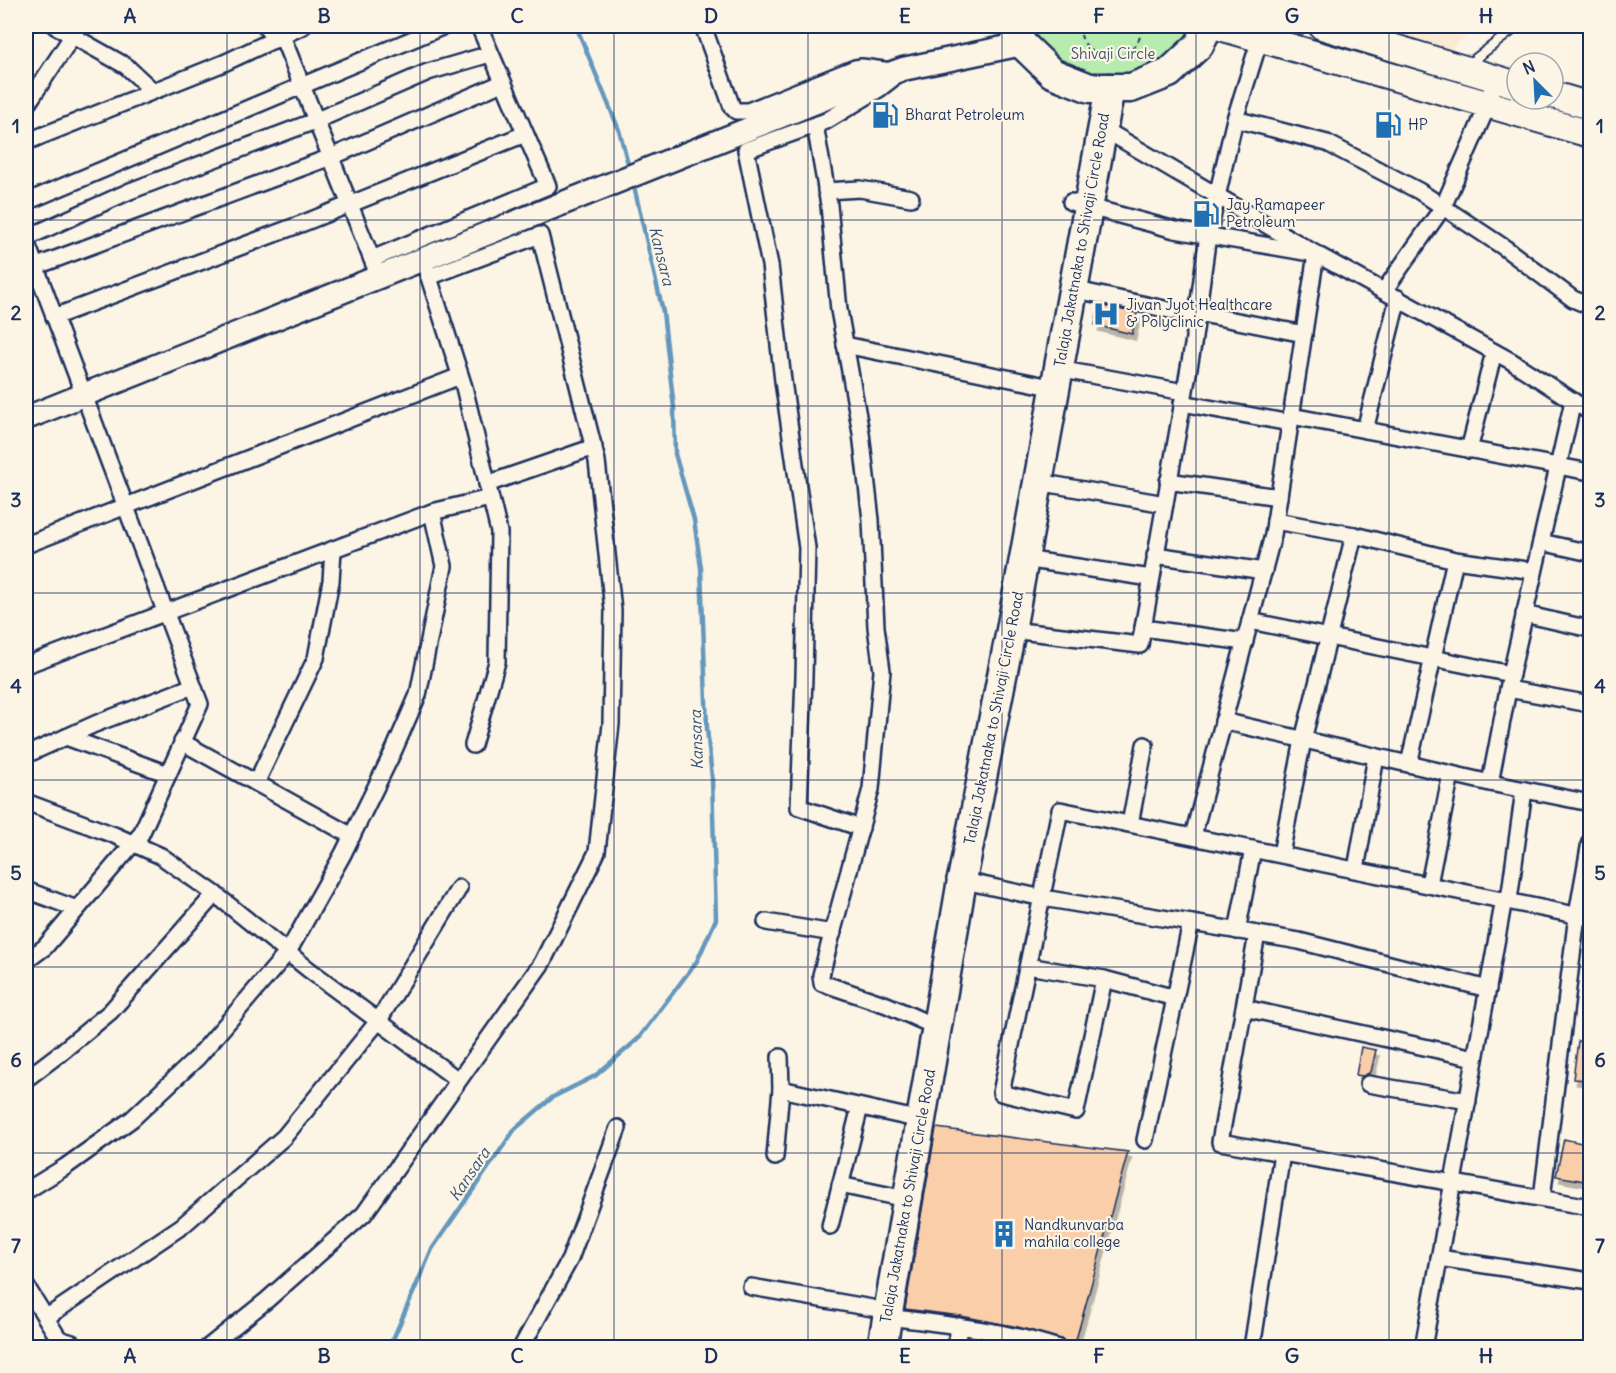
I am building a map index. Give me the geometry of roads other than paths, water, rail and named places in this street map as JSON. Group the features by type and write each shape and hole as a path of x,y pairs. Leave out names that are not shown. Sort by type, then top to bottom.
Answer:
{"highway":[{"path":"1018,35 1052,73 1100,88 1131,88 1169,73 1199,45 1208,26"},
{"name":"Talaja Jakatnaka to Shivaji Circle Road","path":"882,1347 879,1312 892,1196 925,1022 1011,630 1038,482 1049,377 1072,289 1079,205 1102,128 1100,88"},
{"name":"Talaja Jakatnaka to Shivaji Circle Road","path":"864,1347 879,1312 999,629 1049,377 1100,88"}],"main road":[{"path":"1217,26 1590,134"},
{"path":"1322,26 1505,82"},
{"path":"1565,99 1590,106"}],"street":[{"path":"55,26 76,31 126,66 153,91"},
{"path":"265,26 278,38 301,85 375,268"},
{"path":"26,141 224,63 303,26"},
{"path":"26,202 444,26"},
{"path":"26,418 83,397 375,268 548,186 479,26"},
{"path":"703,26 732,107 736,111 748,111 855,69 900,70"},
{"path":"26,106 76,31"},
{"path":"426,268 445,249 851,88 900,70 1018,35"},
{"path":"1011,630 1140,645 1197,315 1208,235 1235,119 1260,39"},
{"path":"26,961 45,946 141,834 200,704 54,317 30,268 26,240 130,191 315,121 428,72 490,54"},
{"path":"861,828 799,807 807,548 783,381 770,265 746,150 826,121 879,89 900,70"},
{"path":"30,268 331,157 502,83"},
{"path":"1365,430 1391,295 1443,207 1488,105 1505,83"},
{"path":"1235,119 1327,143 1419,191 1504,248 1573,299 1590,306"},
{"path":"815,125 826,191 839,310 861,433 871,520 876,627 882,671 871,789 821,975 822,983 887,1005 925,1022"},
{"path":"1102,128 1316,254 1494,351 1590,412"},
{"path":"54,317 350,205 525,134"},
{"path":"826,191 860,189 911,198"},
{"path":"1079,205 1175,230 1316,254"},
{"path":"207,1347 267,1300 364,1214 542,963 597,852 611,724 613,610 597,460 540,234 426,268 375,268"},
{"path":"1193,836 1264,571 1275,521 1316,254"},
{"path":"426,268 460,376 499,532 497,662 473,745"},
{"path":"1072,289 1304,334"},
{"path":"845,345 1183,398 1590,472"},
{"path":"1469,450 1494,351"},
{"path":"26,545 460,376"},
{"path":"1490,783 1509,682 1573,401"},
{"path":"26,665 489,491 594,447"},
{"path":"1168,481 1279,497"},
{"path":"1038,482 1165,504"},
{"path":"26,1191 65,1167 132,1119 197,1058 288,952 352,836 418,695 444,566 432,512"},
{"path":"1275,521 1354,535 1455,560 1534,571"},
{"path":"1281,854 1303,740 1354,535"},
{"path":"1541,542 1590,553"},
{"path":"256,783 316,658 331,581 333,550"},
{"path":"1155,555 1264,571"},
{"path":"1024,559 1152,578"},
{"path":"1409,764 1455,560"},
{"path":"1524,614 1590,629"},
{"path":"1250,621 1433,658 1590,704"},
{"path":"1143,628 1245,642"},
{"path":"26,754 193,686"},
{"path":"1223,721 1490,783 1590,803"},
{"path":"66,737 168,774"},
{"path":"182,742 352,836"},
{"path":"1130,824 1144,745"},
{"path":"1356,869 1376,757"},
{"path":"1429,884 1451,774"},
{"path":"1423,1347 1488,988 1507,900 1524,790"},
{"path":"26,801 161,856 215,894 288,952 459,1080"},
{"path":"1104,979 1076,1111 1001,1093 1060,810 1584,917"},
{"path":"1542,1198 1584,917 1590,842"},
{"path":"1237,931 1254,849"},
{"path":"956,879 1043,898 1299,941 1488,988"},
{"path":"47,1317 182,1226 284,1137 379,1020 459,888"},
{"path":"26,890 77,909"},
{"path":"26,1079 110,1012 215,894"},
{"path":"766,922 833,933"},
{"path":"1145,1140 1191,923"},
{"path":"1257,934 1220,1142 1590,1207"},
{"path":"1028,966 1104,979 1175,998"},
{"path":"1244,1008 1475,1059"},
{"path":"775,1157 781,1089 780,1057"},
{"path":"1368,1083 1468,1101"},
{"path":"781,1089 907,1117"},
{"path":"830,1226 860,1107"},
{"path":"521,1347 570,1259 618,1128"},
{"path":"1252,1347 1282,1153"},
{"path":"840,1185 892,1196"},
{"path":"1439,1258 1590,1281"},
{"path":"26,1286 47,1317 53,1343 72,1343 76,1347"},
{"path":"751,1287 1058,1347"},
{"path":"956,1347 959,1326"}],"lane":[{"path":"1461,69 1518,26"}],"waterway":[{"name":"Kansara","path":"576,26 619,130 629,168"},
{"name":"Kansara","path":"387,1348 394,1337 432,1249 515,1129 553,1097 595,1076 638,1039 697,961 716,919 712,778 707,728 701,568 694,520 675,454 674,408 663,312 633,182"}],"place":[{"name":"Bharat Petroleum","path":"885,115"},
{"name":"HP","path":"1388,125"},
{"name":"Jay Ramapeer Petroleum","path":"1206,214"},
{"name":"Jivan Jyot Healthcare & Polyclinic","path":"1106,314"},
{"name":"Nandkunvarba mahila college","path":"1004,1234"}],"park label":[{"name":"Shivaji Circle","path":"1113,54"}]}
